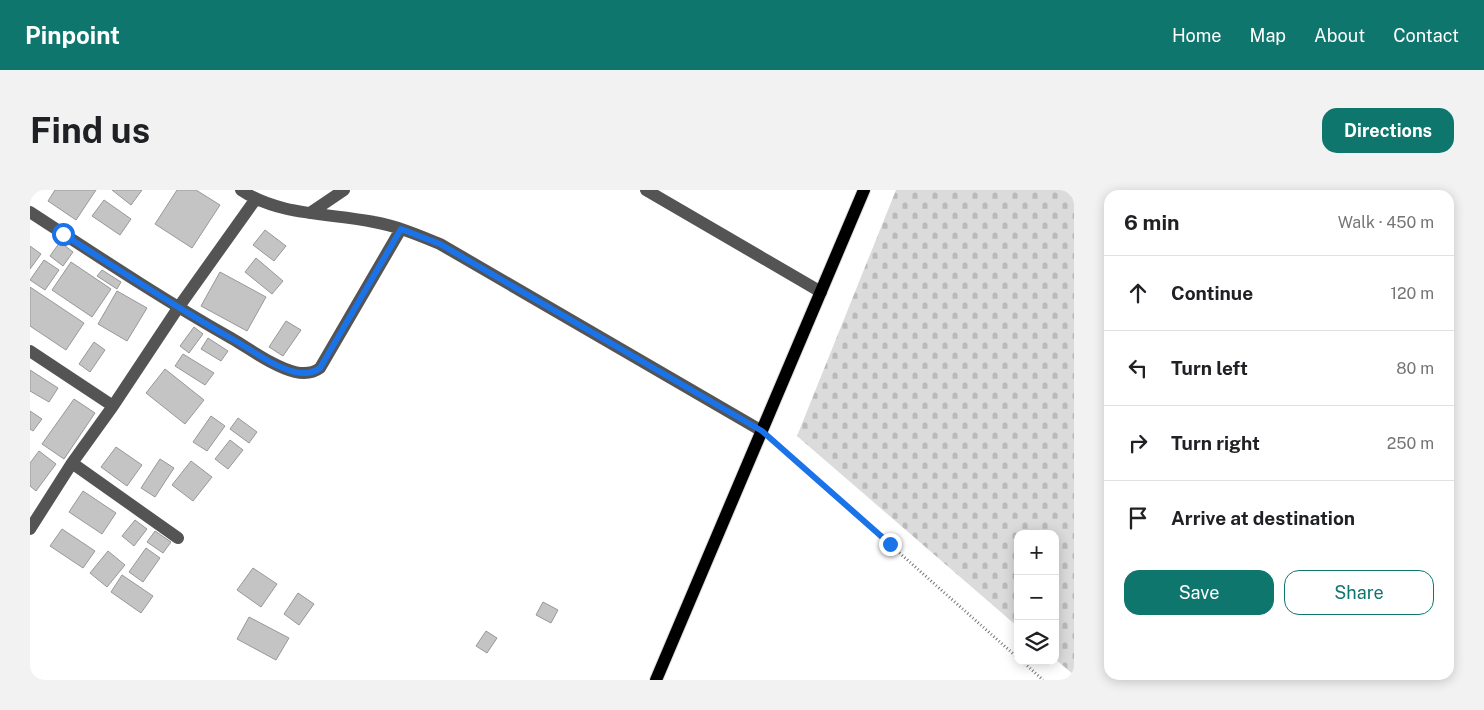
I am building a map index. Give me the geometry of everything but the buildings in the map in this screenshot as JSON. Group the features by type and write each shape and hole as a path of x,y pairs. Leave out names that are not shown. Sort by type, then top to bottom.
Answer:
{"main road":[{"path":"656,680 864,190"}],"street":[{"path":"241,190 255,200 272,206 375,222 401,229 440,244 762,431"},
{"path":"310,213 344,190"},
{"path":"646,190 821,292"},
{"path":"30,529 72,463 113,406 178,308 255,200"},
{"path":"30,212 178,308 270,361 293,372 304,374 314,372 320,368 401,229"},
{"path":"30,351 113,406"},
{"path":"72,463 178,538"}],"path":[{"path":"762,431 1014,654"},
{"path":"1026,665 1043,680"}],"green space":[{"path":"896,190 1074,190 1074,675 1059,662 1059,530 1014,530 1014,624 797,436"}],"route":[{"path":"63,234 178,308 270,361 293,372 304,374 314,372 320,368 401,229 440,244 762,431 890,544"}]}
